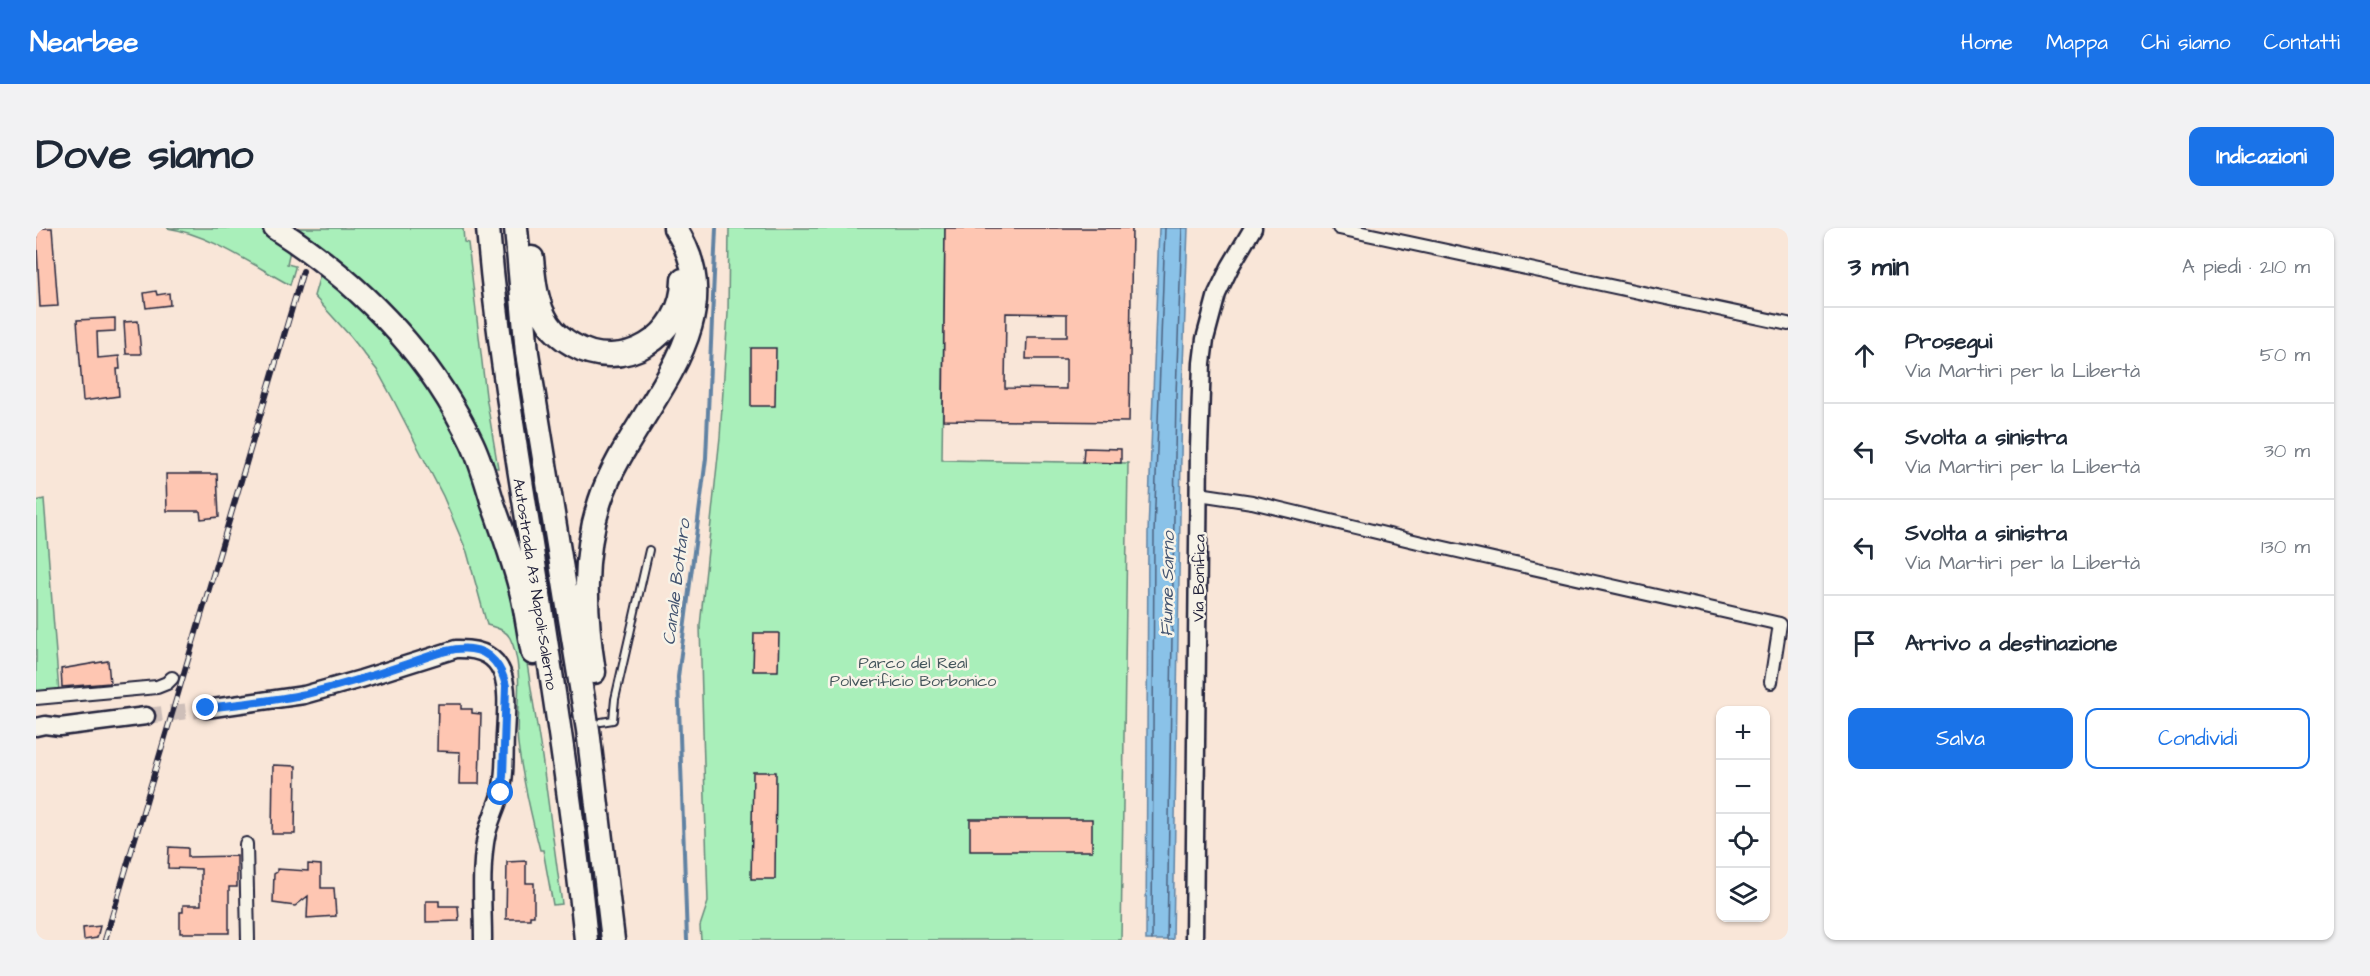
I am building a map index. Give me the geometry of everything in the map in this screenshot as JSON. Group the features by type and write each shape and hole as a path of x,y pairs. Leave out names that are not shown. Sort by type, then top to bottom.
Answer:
{"highway":[{"path":"276,228 330,266 386,317 435,378 464,427 485,479 523,598 547,721 571,810"},
{"name":"Autostrada A3 Napoli-Salerno","path":"488,228 492,285 512,435 571,810 586,940"},
{"name":"Autostrada A3 Napoli-Salerno","path":"516,228 529,364 588,730 613,940"},
{"path":"529,228 535,285 540,307 549,325 563,340 582,350 601,356 621,355 641,349 655,340 669,326 678,307 683,289 683,270 671,240 660,228"},
{"path":"603,844 605,757 587,619 587,559 591,532 611,473 674,369 688,334 694,292 692,267 686,244 675,228"}],"street":[{"name":"Via Bonifica","path":"1194,940 1199,494 1205,339 1217,294 1253,228"},
{"path":"1339,228 1788,324"},
{"path":"1199,494 1252,502 1780,624 1771,682"},
{"path":"206,708 304,694 456,650 472,649 487,655 497,663 503,674 507,697 501,793 489,823 483,852 483,940"},
{"path":"36,698 157,687 172,678"},
{"path":"36,727 45,725 60,727 146,716"},
{"path":"36,740 60,727"},
{"path":"246,844 249,940"}],"lane":[{"path":"602,722 613,720 615,699 649,550"}],"green space":[{"path":"167,228 263,228 291,246 287,264 295,268 290,285 215,243 183,231"},
{"path":"292,228 463,228 464,242 468,243 486,396 498,468 490,468 476,432"},
{"name":"Parco del Real Polverificio Borbonico","path":"729,228 945,228 942,460 1128,463 1121,940 701,940 700,926 708,902 700,626 720,437 728,313"},
{"path":"320,275 326,277 368,310 439,402 473,468 520,620 562,904 553,905 543,850 540,850 525,784 517,732 519,677 515,650 508,635 487,625 467,552 443,496 377,370 314,296"},
{"path":"44,499 59,692 36,694 36,501"}],"water":[{"name":"Fiume Sarno","path":"1159,228 1188,228 1182,395 1173,940 1146,940 1148,533"}],"building":[{"path":"36,228 52,228 58,306 40,307"},
{"path":"945,228 1132,228 1129,422 943,420","holes":["1006,313 1067,314 1067,337 1027,337 1026,359 1066,359 1066,389 1005,388"]},
{"path":"156,291 157,295 169,293 170,305 146,308 144,293"},
{"path":"115,318 115,331 97,332 98,358 119,356 120,369 117,369 119,396 83,401 77,320"},
{"path":"138,321 141,354 126,354 124,322"},
{"path":"751,348 776,348 775,406 751,406"},
{"path":"1084,448 1121,449 1121,463 1083,462"},
{"path":"166,474 217,474 219,517 201,519 200,511 167,511"},
{"path":"754,633 779,633 778,671 753,671"},
{"path":"108,661 110,683 62,687 61,669"},
{"path":"438,704 461,704 461,709 472,709 472,713 481,714 479,784 459,784 460,752 437,751"},
{"path":"273,765 296,766 295,834 272,834"},
{"path":"753,772 776,772 775,879 751,879"},
{"path":"970,819 1092,819 1092,851 970,851"},
{"path":"169,847 188,848 188,857 237,856 237,887 229,887 229,933 180,933 180,912 183,912 183,905 201,905 201,869 168,868"},
{"path":"526,861 526,883 534,883 534,916 530,916 530,919 506,919 507,862"},
{"path":"308,864 321,865 321,888 334,888 336,916 307,918 308,896 295,906 273,903 274,874 277,869 308,871"},
{"path":"426,901 439,901 439,906 458,906 459,921 426,922"},
{"path":"100,926 97,938 84,940 83,928"}],"waterway":[{"name":"Canale Bottaro","path":"687,940 678,677 706,458 716,228"}],"tunnel":[{"path":"146,716 206,709"}],"railway":[{"path":"105,940 303,271"}],"route":[{"path":"206,708 304,694 361,679 439,654 472,649 487,655 497,663 506,686 501,793"}]}
